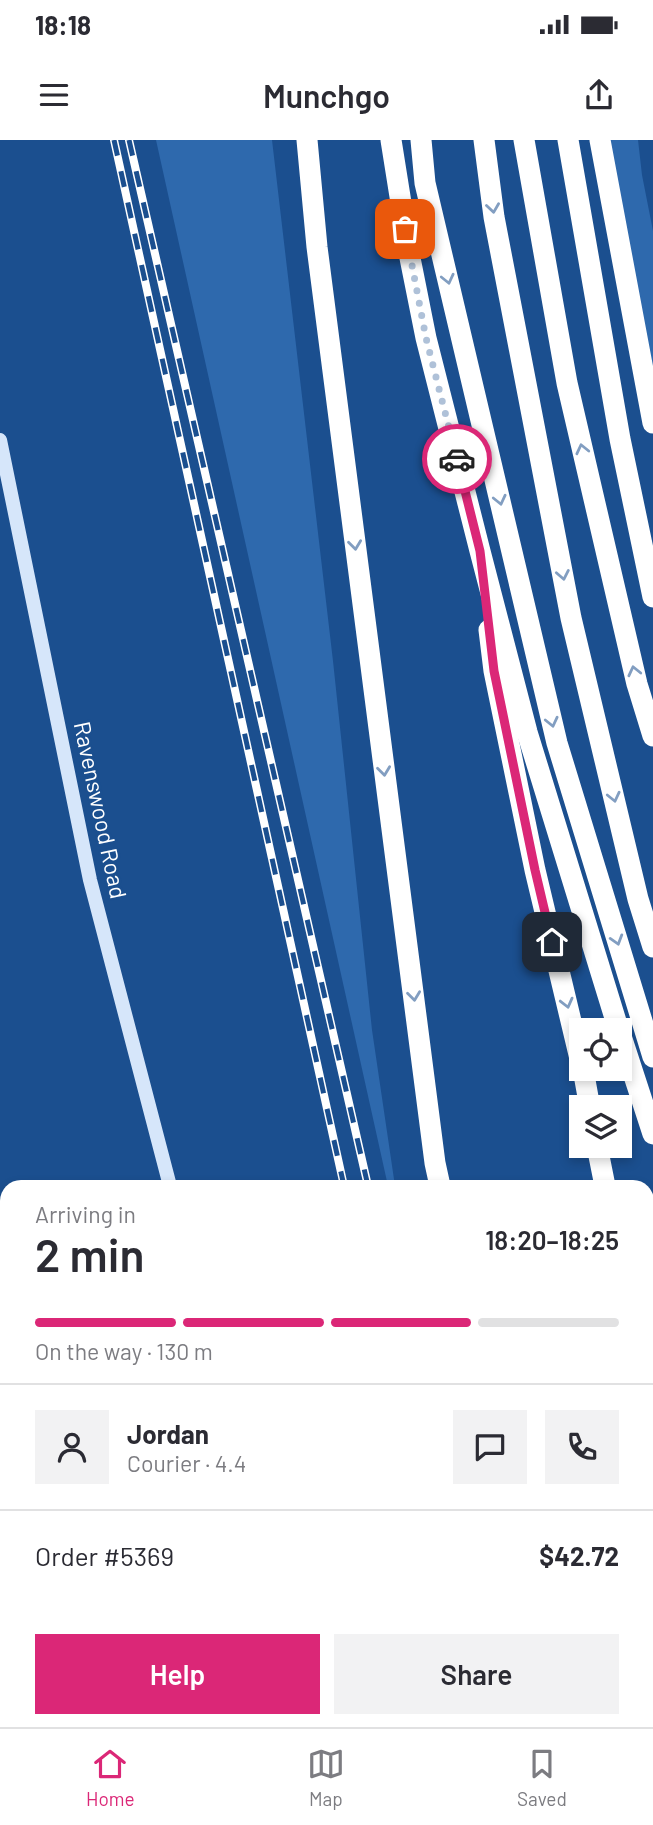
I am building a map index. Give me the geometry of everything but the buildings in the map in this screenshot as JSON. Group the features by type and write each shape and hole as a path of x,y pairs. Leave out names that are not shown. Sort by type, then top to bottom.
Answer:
{"highway":[{"path":"295,140 317,247"},
{"path":"307,140 317,247 439,1180"},
{"path":"391,140 426,338 480,551 527,732 615,1018"},
{"path":"421,140 425,183 557,743 653,1056"},
{"path":"484,140 494,217 571,618 638,899 653,947"},
{"path":"524,140 566,383 637,684 653,736"},
{"path":"568,140 620,439 653,597"},
{"path":"600,140 653,423"},
{"path":"480,551 494,671 535,870 570,1018"},
{"path":"632,1071 653,1134"},
{"path":"599,1158 604,1180"}],"street":[{"name":"Ravenswood Road","path":"0,440 90,880 168,1180"}],"shaded area":[{"path":"156,140 272,140 333,661 372,1030 394,1180 387,1180"},
{"path":"606,140 638,140 653,231 653,381"}],"railway":[{"path":"114,140 343,1180"},
{"path":"129,140 367,1180"}],"way so far":[{"path":"405,229 426,338 457,459"}],"route":[{"path":"457,459 480,551 494,671 552,942"}]}
